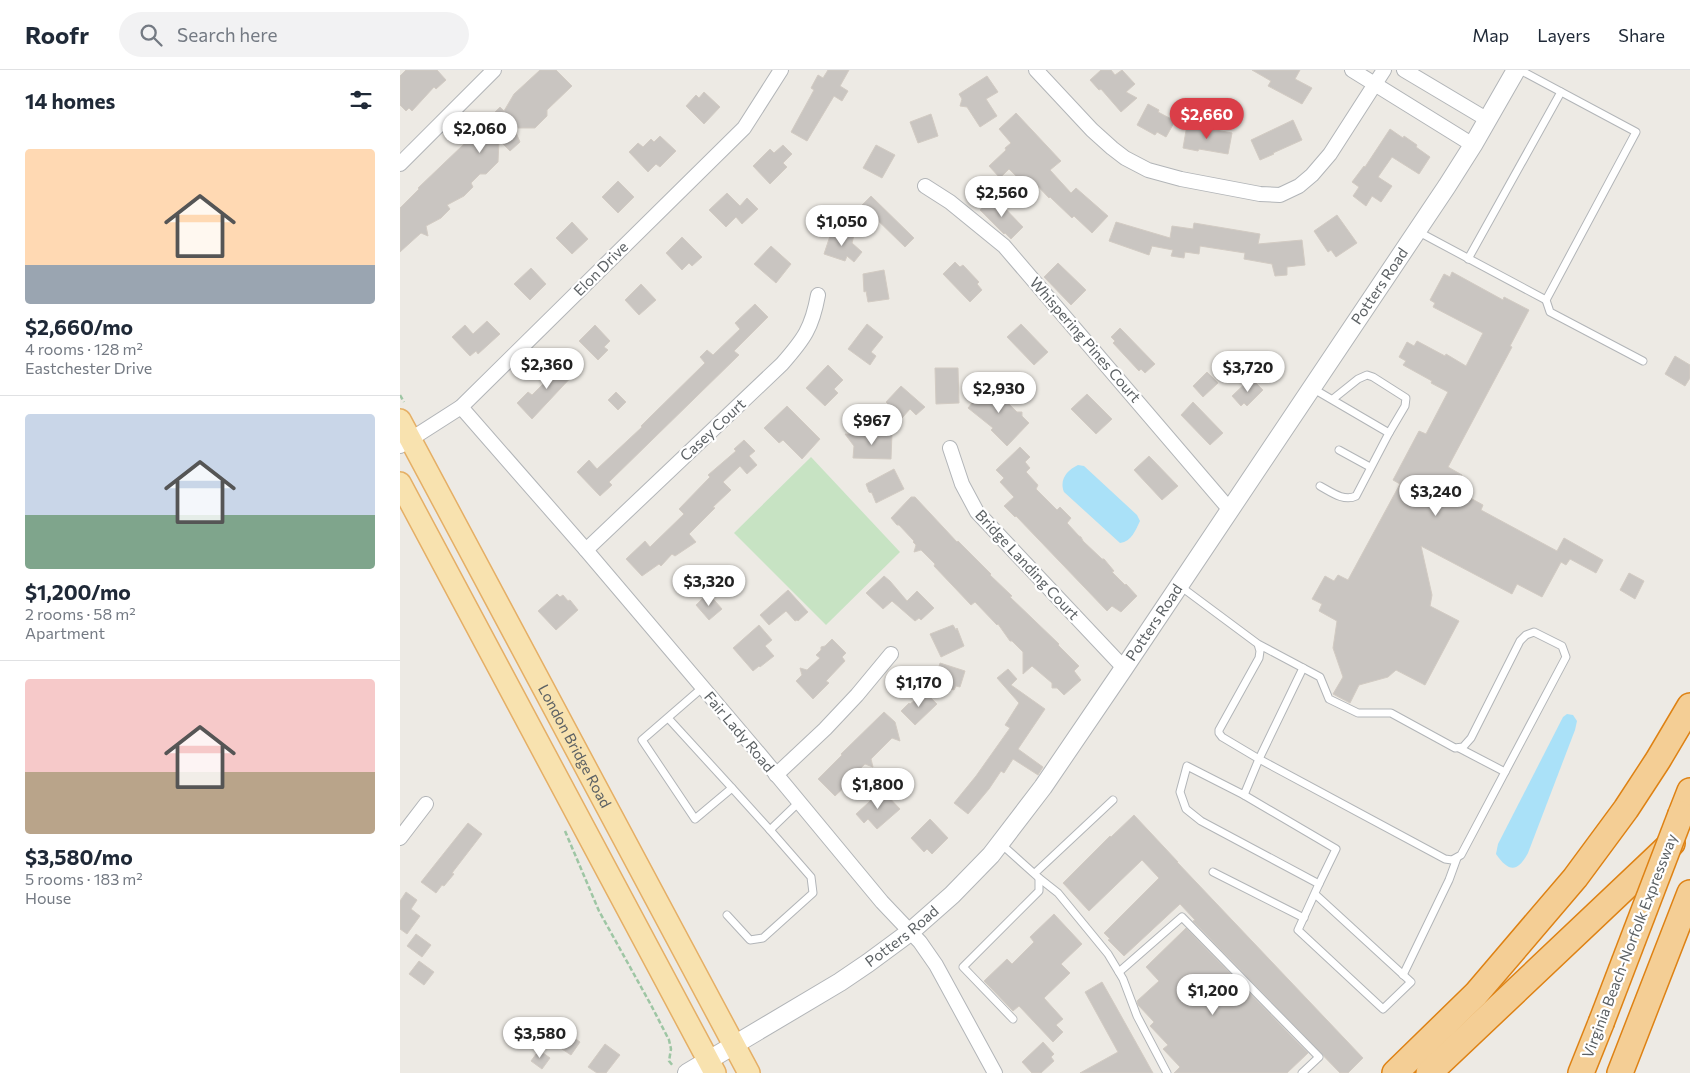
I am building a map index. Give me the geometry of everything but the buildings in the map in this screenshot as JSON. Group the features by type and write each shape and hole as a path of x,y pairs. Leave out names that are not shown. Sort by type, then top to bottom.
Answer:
{"highway":[{"path":"1395,1073 1476,994 1575,878 1626,809 1690,706"},
{"name":"Virginia Beach-Norfolk Expressway","path":"1581,1073 1685,820 1690,791"},
{"path":"1429,1073 1685,820"},
{"path":"1620,1073 1690,892"}],"main road":[{"name":"London Bridge Road","path":"400,420 405,443 749,1073"},
{"name":"London Bridge Road","path":"400,483 712,1066"}],"street":[{"path":"400,164 494,70"},
{"name":"Elon Drive","path":"405,443 461,407 744,128 781,70"},
{"path":"1036,70 1092,130 1125,158 1148,170 1181,179 1260,194 1280,194 1298,186 1312,175 1330,154 1384,70"},
{"path":"1352,70 1473,145"},
{"path":"1404,70 1488,120"},
{"name":"Potters Road","path":"686,1073 712,1066 733,1045 840,982 910,932 952,895 991,855 1043,787 1312,388 1473,145 1516,70"},
{"name":"Whispering Pines Court","path":"925,186 950,202 1004,246 1230,510"},
{"name":"Casey Court","path":"586,550 782,364 801,343 811,326 818,295"},
{"name":"Fair Lady Road","path":"461,407 586,550 882,902 920,942 936,965 995,1073"},
{"name":"Bridge Landing Court","path":"950,448 962,484 977,512 1124,668"},
{"path":"776,775 825,729 857,695 891,654"},
{"path":"400,838 426,804"}],"lane":[{"path":"1520,70 1636,132 1546,300"},
{"path":"1468,259 1561,92"},
{"path":"1416,231 1546,300 1550,312 1643,361"},
{"path":"1320,486 1340,497 1350,499 1356,496 1370,467 1405,406 1406,398 1381,381 1366,375 1333,399"},
{"path":"1312,388 1389,433"},
{"path":"1339,450 1370,467"},
{"path":"1179,586 1258,644 1320,677 1329,699 1358,713 1391,713 1452,747 1459,748 1505,772"},
{"path":"1258,644 1259,658 1219,730 1219,734 1224,739 1259,759 1445,859 1452,860 1461,856 1566,657 1562,646 1534,632 1526,635 1520,641 1471,738 1463,747 1459,748"},
{"path":"1244,796 1259,759 1303,668"},
{"path":"702,688 642,740 695,819 732,788"},
{"path":"668,718 811,877 813,893 764,938 750,940 727,915"},
{"path":"1314,894 1411,982 1383,1009 1298,930 1314,894 1319,884 1336,848 1186,766 1180,792 1186,809 1201,821 1319,884"},
{"path":"1037,876 1113,800"},
{"path":"770,830 798,803"},
{"path":"1000,842 1058,893 1108,954 1119,972 1137,1016 1167,1073"},
{"path":"1403,975 1449,880 1457,858"},
{"path":"1212,872 1304,918"},
{"path":"1013,1019 963,967 1039,891 1037,876"},
{"path":"1119,972 1182,917 1319,1057 1302,1073"}],"green space":[{"path":"811,457 900,552 826,625 734,533"}],"water":[{"path":"1078,465 1084,466 1137,515 1140,521 1133,535 1124,542 1120,543 1064,492 1063,480 1065,476"},
{"path":"1567,714 1573,715 1577,721 1575,730 1528,853 1517,867 1509,867 1496,854 1498,844 1563,717"}]}
